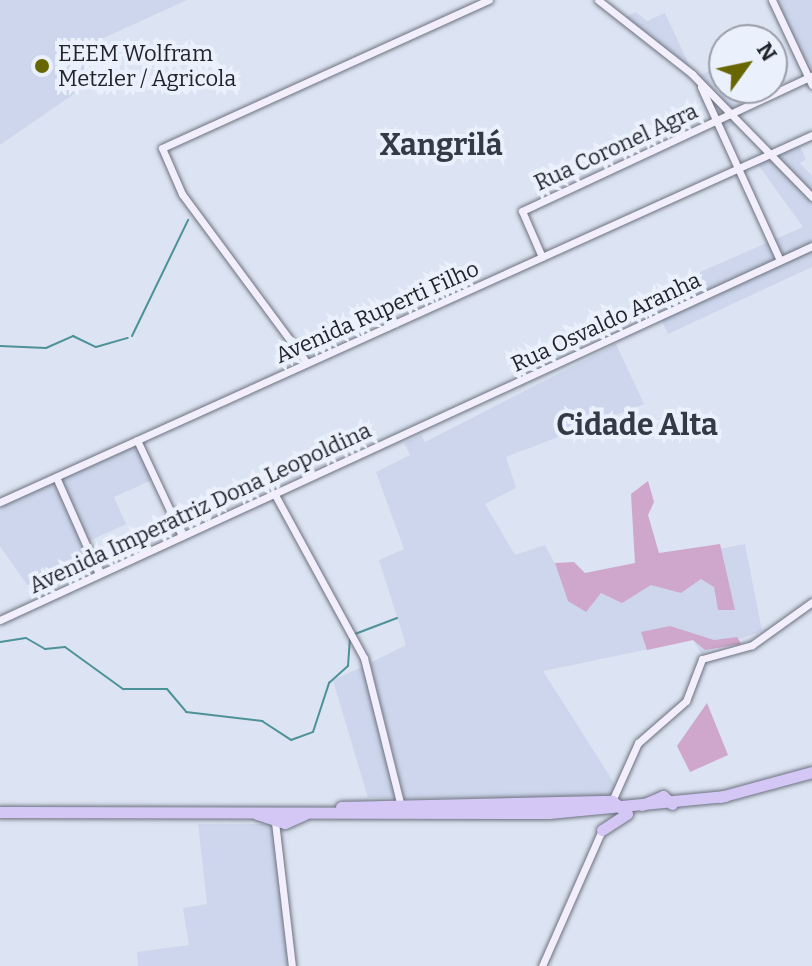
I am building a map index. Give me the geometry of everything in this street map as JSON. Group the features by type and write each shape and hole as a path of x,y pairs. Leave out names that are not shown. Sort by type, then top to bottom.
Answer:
{"highway":[{"path":"580,816 725,796 812,772"},
{"path":"601,811 612,801"},
{"path":"0,812 257,811 279,819 400,802 612,801 631,810"},
{"path":"330,810 631,810"},
{"path":"279,819 305,814 580,816 598,818 602,830 631,810"}],"main road":[{"path":"307,363 182,194 162,148 489,0"},
{"path":"598,0 698,80 810,193 812,204"},
{"path":"772,0 811,80"},
{"path":"698,80 780,260"},
{"name":"Rua Coronel Agra","path":"542,257 522,211 811,80"},
{"name":"Avenida Ruperti Filho","path":"0,502 812,133"},
{"name":"Rua Osvaldo Aranha","path":"415,429 812,246"},
{"name":"Avenida Imperatriz Dona Leopoldina","path":"0,620 415,429"},
{"path":"137,440 182,536"},
{"path":"56,477 99,574"},
{"path":"274,493 364,658 400,802"},
{"path":"612,801 638,743 686,701 702,659 752,645 812,602"},
{"path":"279,819 292,966"},
{"path":"542,966 602,830"}],"shaded area":[{"name":"EEEM Wolfram Metzler / Agricola","path":"0,0 187,0 75,51 94,80 0,145"},
{"path":"777,0 812,0 810,72"},
{"path":"636,12 647,21 665,13 691,69 625,17"},
{"path":"708,72 708,95 699,76"},
{"path":"712,104 745,104 728,113 738,124 724,130"},
{"path":"798,143 806,159 800,163 812,176 812,267 668,334 650,294 803,227 756,162"},
{"path":"616,344 644,404 506,457 516,488 485,504 515,555 545,545 563,579 745,544 762,631 701,653 693,640 543,671 616,786 610,798 404,798 370,663 406,645 379,560 404,549 376,472 410,455 404,443 421,435 425,442"},
{"path":"136,445 152,480 114,497 126,524 89,541 61,479"},
{"path":"648,481 654,502 648,515 659,553 720,544 735,610 718,610 714,587 701,579 681,593 651,585 622,603 601,593 586,612 568,601 555,563 574,562 585,573 635,563 631,494"},
{"path":"54,482 94,569 35,596 0,546 0,507"},
{"path":"670,626 714,640 737,637 741,644 705,650 693,640 647,650 641,632"},
{"path":"364,666 397,798 368,798 333,680"},
{"path":"707,703 728,755 690,772 677,746"},
{"path":"198,824 272,824 276,831 289,966 138,966 137,952 189,945 183,908 207,904"}],"waterway":[{"path":"132,336 188,220"},
{"path":"0,346 46,348 73,336 96,347 128,338"},
{"path":"355,634 397,618"},
{"path":"0,642 26,638 45,649 65,647 123,689 167,689 186,712 262,721 291,740 313,732 329,683 348,666 350,637"}],"place":[{"name":"EEEM Wolfram Metzler / Agricola","path":"42,66"}],"district":[{"name":"Xangrilá","path":"441,145"},
{"name":"Cidade Alta","path":"637,425"}]}
